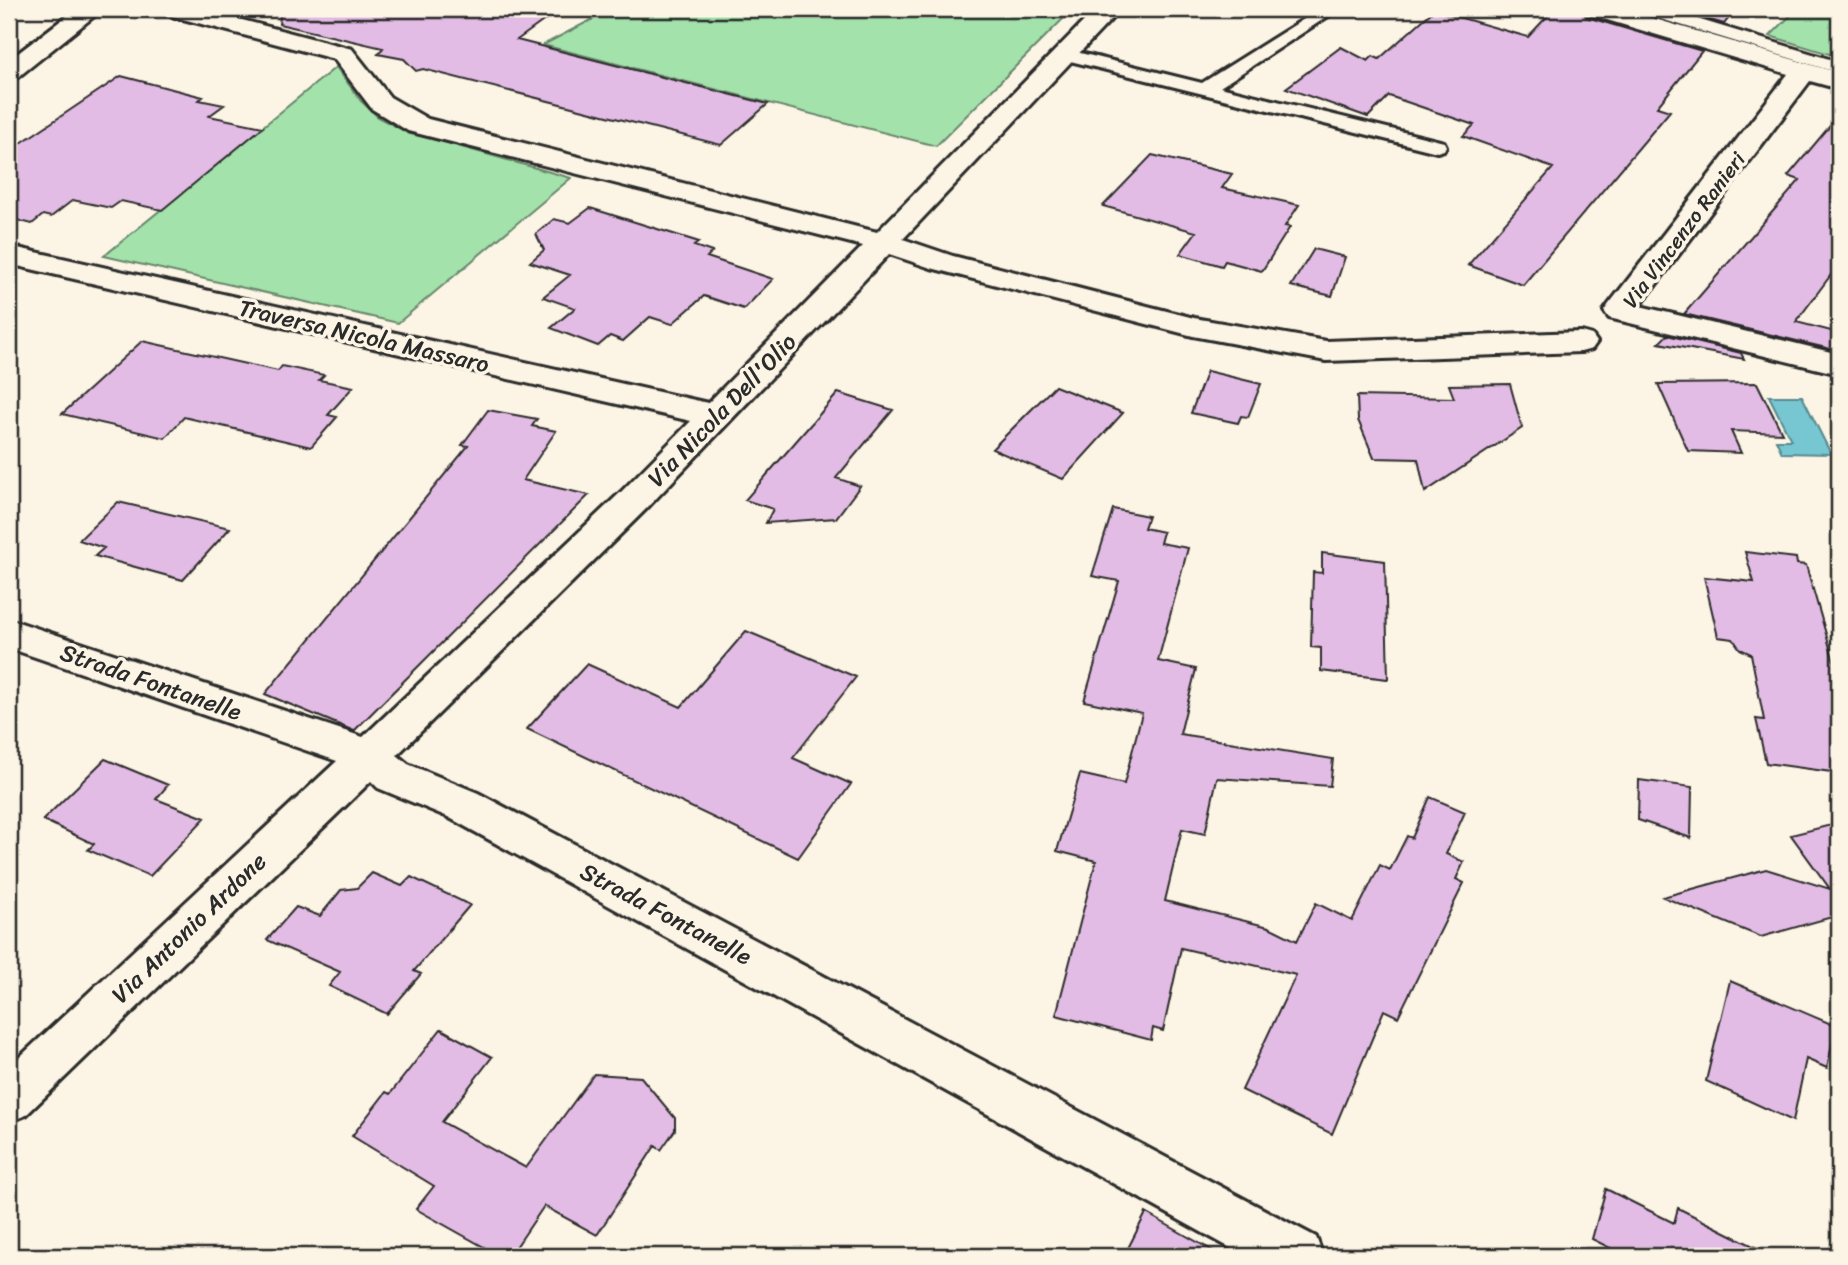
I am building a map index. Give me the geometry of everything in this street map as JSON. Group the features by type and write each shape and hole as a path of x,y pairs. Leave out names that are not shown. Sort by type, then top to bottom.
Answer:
{"street":[{"path":"9,72 91,9"},
{"path":"173,9 343,54 381,103 418,125 882,242 942,262 1193,327 1326,351 1581,342"},
{"path":"1064,54 1109,9"},
{"path":"1596,9 1839,81"},
{"name":"Via Nicola Dell'Olio","path":"370,756 718,416 1064,54"},
{"name":"Via Vincenzo Ranieri","path":"1805,70 1620,311 1839,365"},
{"name":"Traversa Nicola Massaro","path":"9,256 718,416"},
{"name":"Strada Fontanelle","path":"9,633 370,756 393,776 463,805 561,857 1297,1256"},
{"name":"Via Antonio Ardone","path":"9,1100 370,756"}],"lane":[{"path":"1205,89 1331,9"},
{"path":"1647,9 1839,68"},
{"path":"1064,54 1437,146"}],"green space":[{"path":"612,9 1073,9 936,146 543,45"},
{"path":"1797,9 1839,9 1839,57 1770,36"},
{"path":"336,67 361,101 379,118 405,131 571,178 398,323 104,256"}],"water":[{"path":"1769,396 1802,396 1831,454 1782,453 1776,440 1791,440"}],"building":[{"path":"281,9 560,9 517,40 768,104 721,145 423,69 416,71 404,59 378,54 383,48 279,24"},
{"path":"1554,9 1581,9 1586,17 1702,51 1657,107 1670,111 1523,285 1468,265 1553,168 1463,136 1474,125 1389,96 1368,117 1286,88 1341,47 1368,61 1373,56 1379,59 1434,10 1528,37"},
{"path":"1672,9 1736,9 1724,24"},
{"path":"121,76 203,97 199,100 224,105 209,116 263,127 162,210 121,201 111,208 73,200 51,217 43,215 32,224 9,218 9,151"},
{"path":"1839,115 1839,264 1796,322 1839,333 1839,351 1684,314 1800,180 1788,176"},
{"path":"1152,155 1232,174 1222,188 1299,205 1285,226 1290,227 1262,271 1225,261 1222,266 1180,254 1196,232 1103,206"},
{"path":"590,208 699,242 694,246 712,252 707,257 773,279 744,309 704,296 672,324 650,317 623,341 610,336 598,346 551,328 575,308 543,297 570,275 530,262 544,250 536,234 554,219 570,223"},
{"path":"1314,249 1345,257 1332,296 1291,286"},
{"path":"1667,335 1741,353 1744,359 1659,343"},
{"path":"142,341 278,371 282,366 324,375 319,380 353,387 328,415 337,417 311,447 184,417 165,438 62,414"},
{"path":"1207,371 1261,384 1248,417 1241,416 1238,423 1191,413"},
{"path":"1757,383 1782,433 1731,431 1741,453 1688,451 1658,384"},
{"path":"1510,384 1522,428 1425,492 1418,459 1374,458 1358,420 1357,396 1454,398 1449,385"},
{"path":"1055,386 1123,413 1063,479 992,449"},
{"path":"838,393 893,410 836,478 860,486 836,518 766,523 773,509 745,500"},
{"path":"488,410 537,419 532,426 556,431 523,480 589,495 354,731 265,694 468,446 462,445"},
{"path":"118,502 230,528 183,580 95,556 104,548 79,540"},
{"path":"1113,509 1148,516 1144,528 1163,532 1160,543 1188,548 1158,661 1196,669 1180,734 1333,759 1330,786 1217,778 1205,834 1182,829 1165,901 1269,927 1297,941 1316,903 1352,921 1380,865 1390,870 1407,836 1412,838 1430,797 1465,812 1446,854 1464,862 1456,879 1464,883 1398,1017 1384,1010 1332,1134 1242,1090 1296,975 1181,948 1163,1031 1153,1028 1151,1040 1056,1015 1096,861 1057,851 1080,774 1124,784 1142,713 1084,701 1119,581 1092,576"},
{"path":"1745,552 1796,558 1797,564 1806,565 1839,679 1839,773 1766,763 1756,719 1764,720 1751,654 1740,649 1733,639 1718,637 1704,577 1754,582"},
{"path":"1322,553 1385,561 1388,679 1321,671 1321,648 1311,647 1313,572 1322,573"},
{"path":"746,631 856,677 793,758 851,784 798,858 527,729 587,664 681,707"},
{"path":"105,759 168,785 156,799 205,818 150,876 88,850 94,844 43,820"},
{"path":"1639,780 1692,787 1691,838 1638,820"},
{"path":"1839,823 1839,915 1761,937 1663,897 1766,869 1830,889 1791,835"},
{"path":"372,873 402,886 411,877 470,905 414,971 421,974 387,1014 329,986 340,972 267,940 296,907 320,916 341,890 357,888"},
{"path":"1730,981 1836,1026 1827,1068 1806,1059 1793,1121 1706,1081"},
{"path":"441,1029 492,1057 442,1122 526,1168 594,1074 641,1077 675,1118 675,1130 661,1150 655,1146 597,1235 544,1206 510,1256 500,1256 416,1209 434,1186 352,1136 386,1092 390,1094"},
{"path":"1606,1189 1674,1223 1678,1208 1773,1256 1626,1256 1592,1239"},
{"path":"1146,1213 1222,1256 1124,1256"}]}
